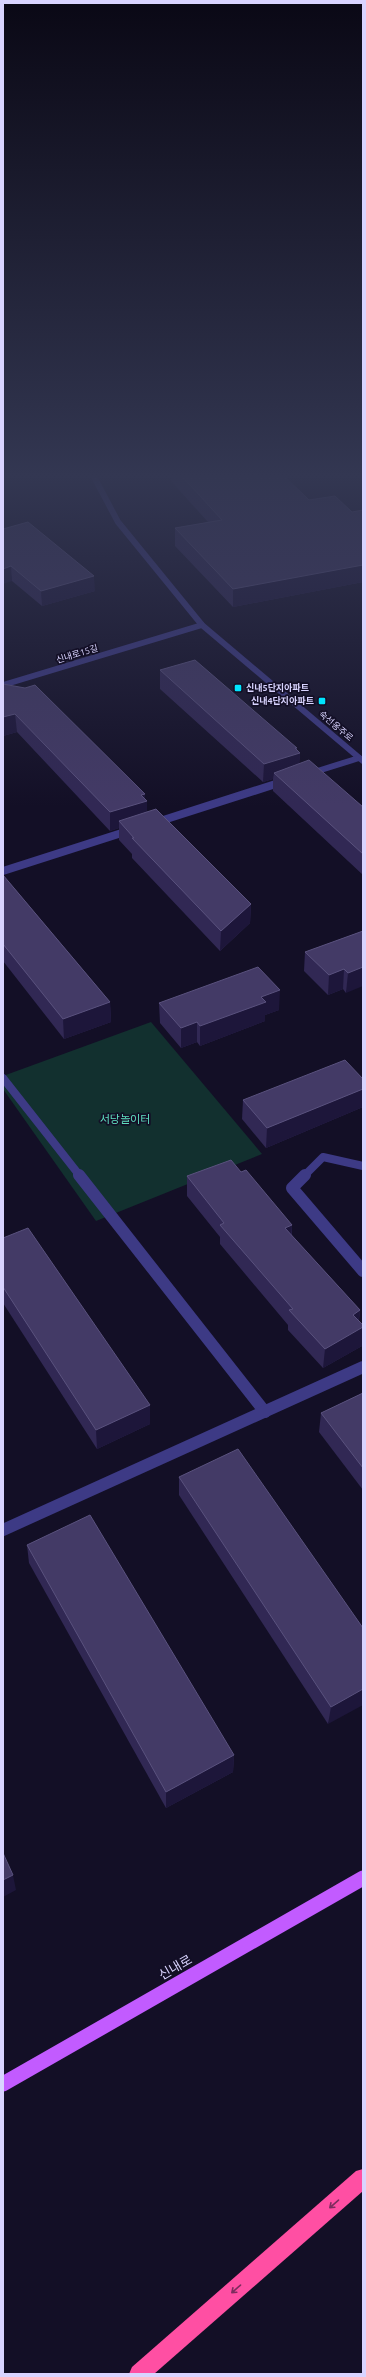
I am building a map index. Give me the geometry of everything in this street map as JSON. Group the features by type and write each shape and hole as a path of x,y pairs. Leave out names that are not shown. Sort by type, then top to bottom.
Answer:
{"highway":[{"path":"139,2374 363,2178"}],"main road":[{"name":"신내로","path":"3,2084 363,1878"}],"street":[{"name":"숙선옹주로","path":"169,584 202,625 361,760"},
{"name":"신내로15길","path":"3,685 202,625"},
{"path":"3,870 295,778 361,760"},
{"path":"3,1078 265,1412"},
{"path":"363,1166 323,1157 292,1188 363,1271"},
{"path":"3,1530 363,1367"}],"green space":[{"name":"서당놀이터","path":"151,1022 262,1154 96,1221 3,1089 3,1076"}],"building":[{"path":"33,584 66,584 41,591"},
{"path":"228,584 260,584 233,589"},
{"path":"195,660 297,748 295,748 300,753 264,764 160,670"},
{"path":"3,684 25,688 35,685 145,794 141,795 147,801 110,812 15,714 3,717"},
{"path":"309,760 363,807 363,854 274,773"},
{"path":"156,809 251,904 221,931 132,838 134,838 119,821"},
{"path":"3,875 110,1002 63,1019 3,944"},
{"path":"363,931 363,967 348,973 344,969 329,975 305,952"},
{"path":"258,967 280,990 261,997 266,1002 200,1026 197,1022 181,1028 159,1003"},
{"path":"345,1060 363,1079 363,1089 267,1128 243,1100"},
{"path":"231,1160 241,1172 246,1170 292,1225 285,1228 360,1310 353,1315 363,1325 363,1327 325,1349 289,1310 293,1309 220,1225 224,1223 187,1176"},
{"path":"28,1228 150,1405 96,1430 3,1287 3,1238"},
{"path":"363,1393 363,1468 321,1413"},
{"path":"238,1449 363,1628 363,1689 331,1707 179,1477"},
{"path":"90,1515 234,1755 166,1792 27,1545"},
{"path":"3,1853 13,1875 3,1880"}],"place":[{"name":"신내5단지아파트","path":"238,688"},
{"name":"신내4단지아파트","path":"322,701"}]}
